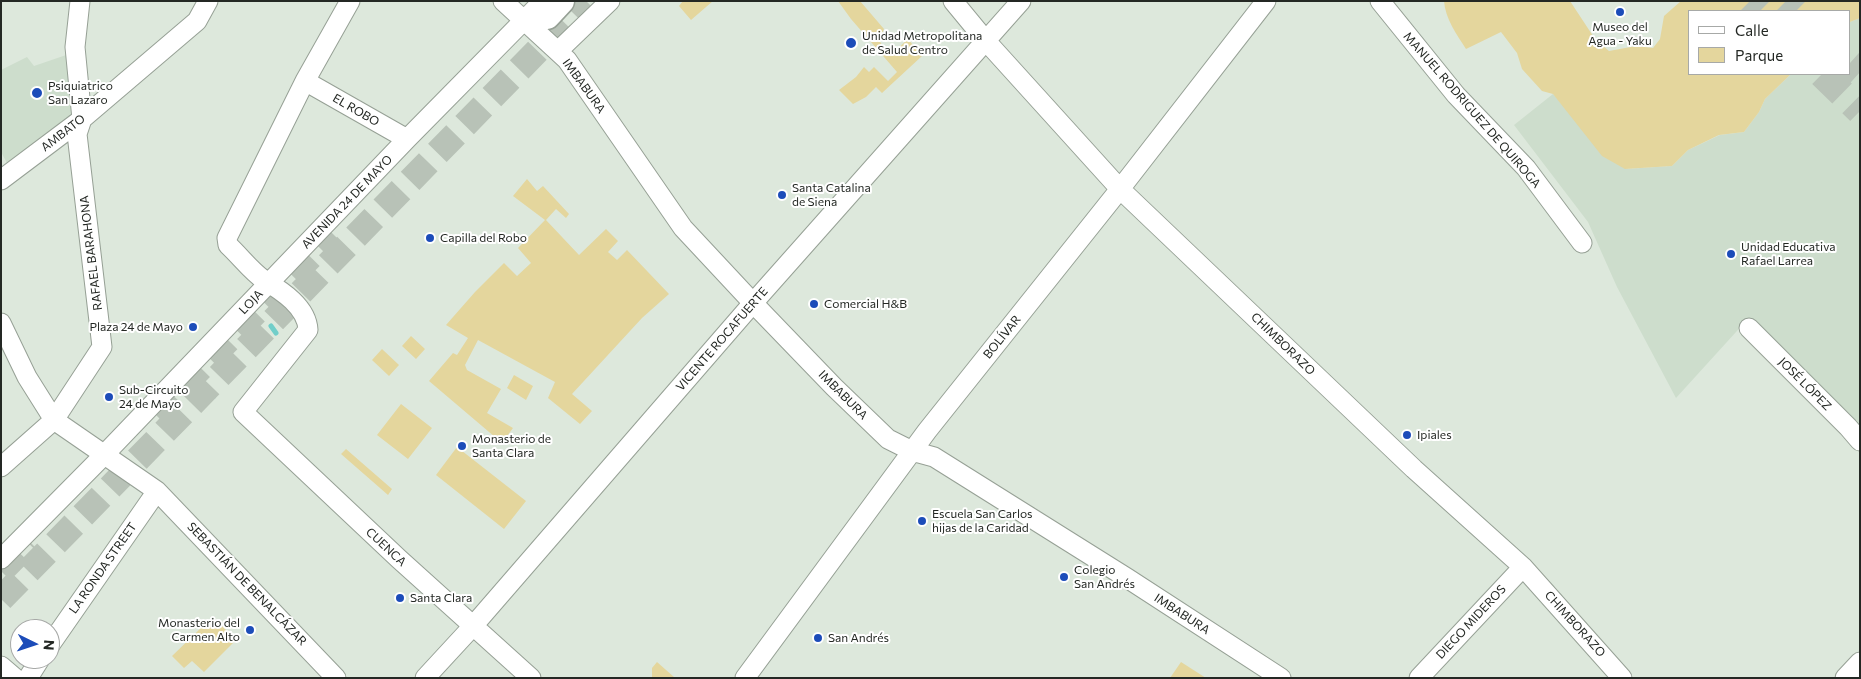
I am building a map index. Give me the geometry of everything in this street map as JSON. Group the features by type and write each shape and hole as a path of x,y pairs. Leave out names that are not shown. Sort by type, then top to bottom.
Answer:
{"street":[{"name":"RAFAEL BARAHONA","path":"1,467 54,420 102,347 77,134 82,118 75,48 80,1"},
{"name":"AMBATO","path":"1,180 82,118 198,21 208,1"},
{"name":"LOJA","path":"1,559 270,282 264,280 228,245 227,238 305,81 350,1"},
{"name":"IMBABURA","path":"502,1 538,12 558,51 567,60 684,228 752,303 888,439 912,451 934,458 1127,578 1281,678"},
{"path":"558,51 610,1"},
{"name":"CHIMBORAZO","path":"953,1 986,41 1120,189 1414,469 1522,566 1622,678"},
{"name":"VICENTE ROCAFUERTE","path":"425,678 473,626 752,303 1021,1"},
{"name":"BOLÍVAR","path":"745,678 912,451 1266,1"},
{"name":"MANUEL RODRIGUEZ DE QUIROGA","path":"1380,1 1456,95 1526,168 1582,243"},
{"name":"AVENIDA 24 DE MAYO","path":"270,282 406,137 538,12"},
{"name":"EL ROBO","path":"305,81 406,137"},
{"name":"CUENCA","path":"270,282 302,312 308,320 308,330 243,412 399,559 531,678"},
{"path":"1,324 27,377 54,420"},
{"name":"JOSÉ LÓPEZ","path":"1749,328 1860,441"},
{"name":"SEBASTIÁN DE BENALCÁZAR","path":"54,420 158,491 336,678"},
{"path":"1,554 102,454"},
{"name":"LA RONDA STREET","path":"60,631 158,491"},
{"name":"DIEGO MIDEROS","path":"1419,678 1522,566"},
{"path":"1845,678 1860,662"},
{"path":"1,666 15,678"}],"shaded area":[{"name":"Unidad Educativa Rafael Larrea","path":"1860,18 1860,426 1850,414 1746,321 1676,398 1617,287 1588,222 1514,125 1553,94 1626,169 1672,166 1688,150 1720,135 1744,132 1759,112 1765,99 1790,75 1851,75 1851,22"},
{"name":"Psiquiatrico San Lazaro","path":"72,53 73,116 7,163 1,152 1,70 27,57 34,66"}],"green space":[{"path":"683,1 713,1 691,20 679,6"},
{"path":"838,1 860,1 884,29 879,40 885,50 893,53 908,39 922,56 882,93 876,87 866,97 853,104 839,90 856,77 864,67 869,72 874,67 888,81 897,72 851,19"},
{"path":"1444,1 1570,1 1595,39 1609,51 1636,46 1653,48 1660,39 1664,16 1681,1 1860,1 1860,18 1851,22 1851,10 1688,10 1688,75 1790,75 1765,99 1759,112 1744,132 1719,135 1688,150 1672,166 1625,169 1602,156 1553,94 1542,91 1522,69 1517,53 1501,32 1466,49 1449,20"},
{"path":"527,179 537,191 543,186 569,214 566,218 556,209 546,220 579,255 606,229 618,241 608,252 617,260 627,250 669,294 642,318 572,394 592,411 580,424 548,398 555,382 478,340 465,365 467,370 501,389 487,413 513,428 502,443 429,381 453,353 457,355 468,338 446,325 504,263 517,276 531,263 518,248 545,220 513,196"},
{"path":"411,336 425,349 416,359 402,346"},
{"path":"382,349 399,365 389,376 372,360"},
{"path":"514,375 533,386 526,400 507,388"},
{"path":"401,404 432,428 408,459 377,435"},
{"path":"457,447 526,501 504,529 436,475"},
{"path":"346,449 392,489 388,495 341,454"},
{"path":"216,620 236,640 204,672 192,661 184,668 172,656 203,626 207,629"},
{"path":"657,662 674,677 652,678 652,668"},
{"path":"1181,662 1206,678 1170,678"}],"waterway":[{"path":"271,326 276,333"},
{"path":"209,390 214,396"},
{"path":"148,453 152,459"}],"tunnel":[{"path":"1,599 586,1"},
{"path":"1750,1 1759,10"},
{"path":"1786,1 1795,10"},
{"path":"1851,64 1860,72"},
{"path":"1823,75 1860,111"},
{"path":"155,414 333,234"},
{"path":"1,571 30,542"}],"place":[{"name":"Museo del Agua - Yaku","path":"1620,12"},
{"name":"Unidad Metropolitana de Salud Centro","path":"851,43"},
{"name":"Psiquiatrico San Lazaro","path":"37,93"},
{"name":"Santa Catalina de Siena","path":"782,195"},
{"name":"Capilla del Robo","path":"430,238"},
{"name":"Unidad Educativa Rafael Larrea","path":"1731,254"},
{"name":"Comercial H&B","path":"814,304"},
{"name":"Plaza 24 de Mayo","path":"193,327"},
{"name":"Sub-Circuito 24 de Mayo","path":"109,397"},
{"name":"Ipiales","path":"1407,435"},
{"name":"Monasterio de Santa Clara","path":"462,446"},
{"name":"Escuela San Carlos hijas de la Caridad","path":"922,521"},
{"name":"Colegio San Andrés","path":"1064,577"},
{"name":"Santa Clara","path":"400,598"},
{"name":"Monasterio del Carmen Alto","path":"250,630"},
{"name":"San Andrés","path":"818,638"}]}
